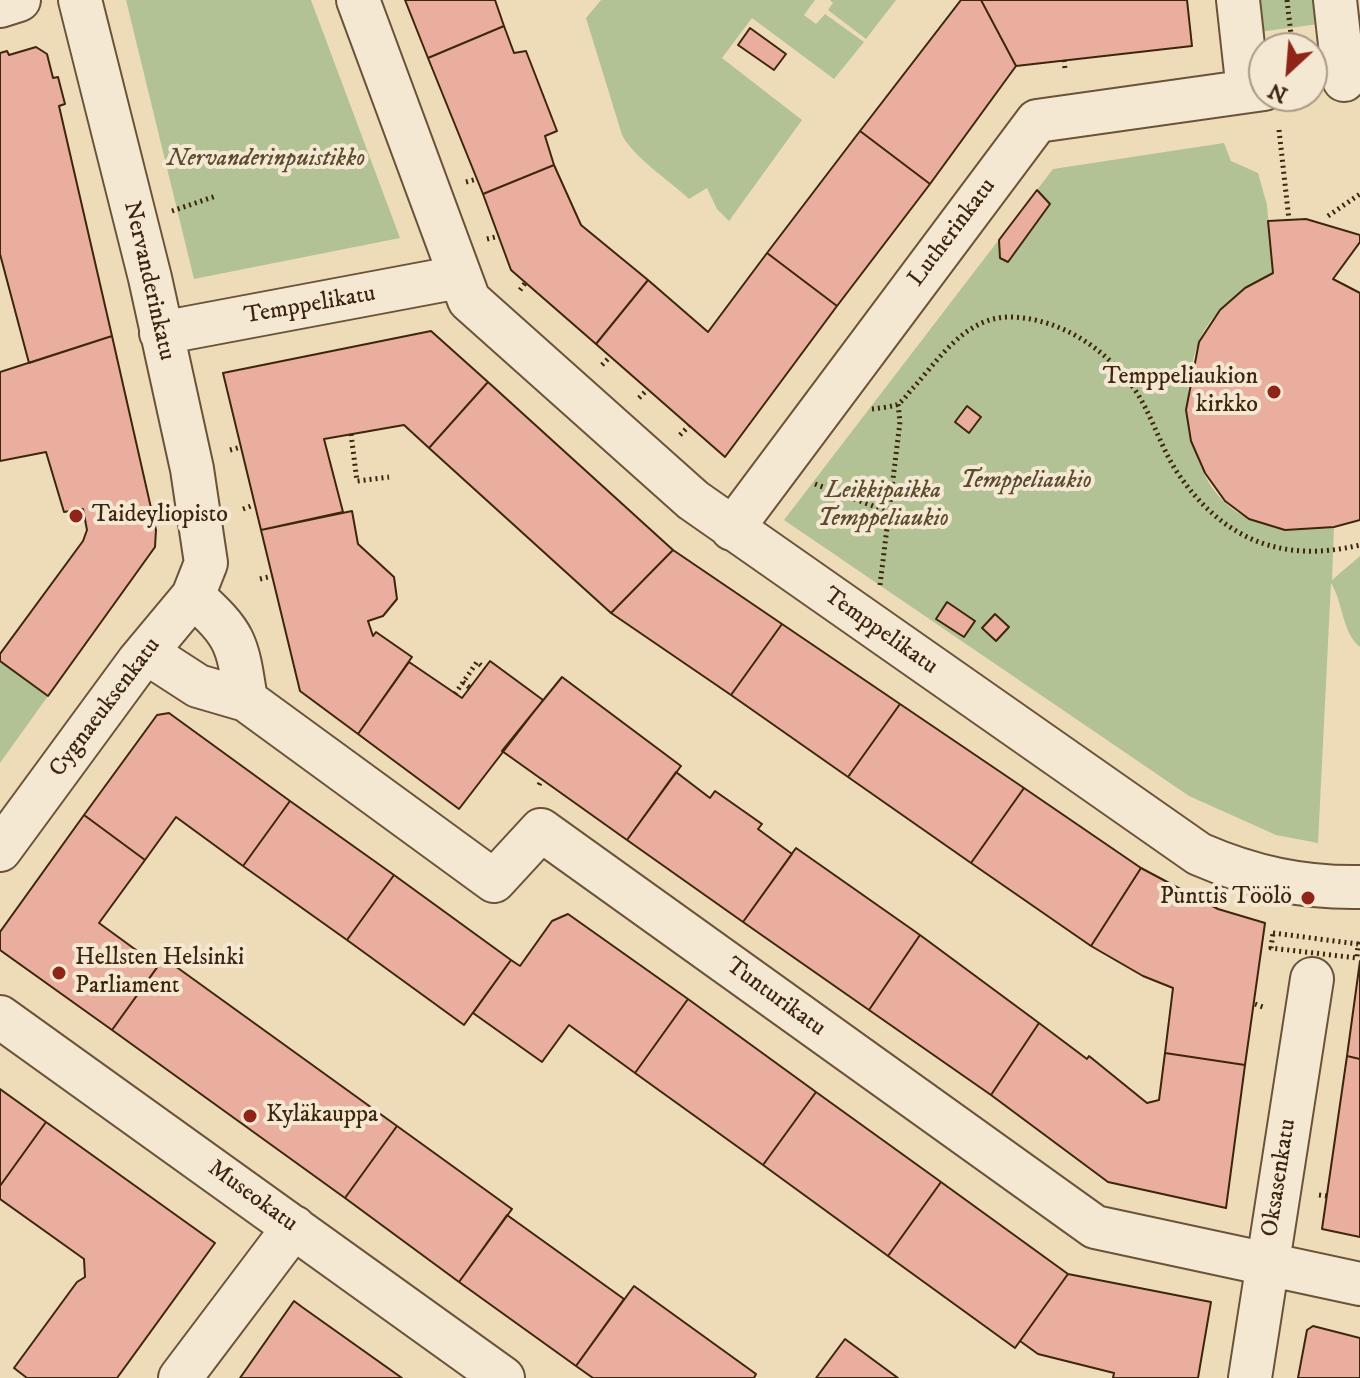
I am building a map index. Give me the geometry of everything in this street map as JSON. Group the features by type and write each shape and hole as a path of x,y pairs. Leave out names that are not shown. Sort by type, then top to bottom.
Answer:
{"street":[{"path":"0,6 19,0"},
{"name":"Nervanderinkatu","path":"80,0 192,469 200,580"},
{"name":"Temppelikatu","path":"358,0 469,300 685,494 1199,854 1252,875 1281,881 1360,887"},
{"path":"1238,0 1248,50"},
{"path":"1335,0 1339,80"},
{"name":"Lutherinkatu","path":"732,529 1037,121 1248,91"},
{"name":"Temppelikatu","path":"161,333 459,277"},
{"path":"200,580 238,645 246,700"},
{"name":"Cygnaeuksenkatu","path":"0,850 200,580"},
{"name":"Tunturikatu","path":"147,653 198,686 246,700 494,881 541,830 1095,1227 1360,1284"},
{"name":"Oksasenkatu","path":"1250,1378 1312,979"},
{"name":"Museokatu","path":"0,1017 503,1378"},
{"path":"180,1378 294,1227"}],"path":[{"path":"1287,0 1291,32"},
{"path":"1064,60 1065,69"},
{"path":"1279,130 1289,220"},
{"path":"1328,216 1360,194"},
{"path":"171,211 216,196"},
{"path":"486,239 499,236"},
{"path":"520,290 526,282"},
{"path":"859,412 898,404 967,328 1005,317 1042,321 1093,344 1135,389 1176,471 1213,516 1250,540 1290,551 1322,553 1360,545"},
{"path":"602,365 610,357"},
{"path":"639,398 647,390"},
{"path":"878,590 900,422 898,404"},
{"path":"680,435 689,426"},
{"path":"351,434 357,481 389,477"},
{"path":"230,450 241,447"},
{"path":"808,480 889,512"},
{"path":"243,509 254,505"},
{"path":"260,579 272,576"},
{"path":"455,694 477,662 484,668"},
{"path":"463,682 470,688"},
{"path":"1279,949 1271,948 1273,933 1308,937"},
{"path":"1326,940 1358,944 1357,958 1349,957"},
{"path":"1255,1004 1263,1007"},
{"path":"1319,1195 1327,1196"}],"green space":[{"name":"Nervanderinpuistikko","path":"126,0 311,0 400,238 194,279"},
{"path":"601,0 815,0 804,15 816,24 825,14 864,42 834,79 752,18 722,58 802,120 729,221 717,209 707,188 689,199 643,161 622,135 586,18"},
{"path":"830,0 896,0 866,39 828,10 833,3"},
{"path":"1255,0 1323,0 1326,23 1259,32"},
{"name":"Temppeliaukio","path":"1224,143 1231,161 1258,173 1267,205 1273,273 1250,286 1219,311 1198,344 1189,390 1189,416 1200,465 1212,487 1228,505 1248,518 1278,524 1334,527 1332,580 1360,556 1360,647 1346,626 1331,583 1318,843 1276,835 1189,796 784,520 1053,169"},
{"path":"0,661 48,696 0,763"}],"building":[{"path":"405,0 495,0 504,26 428,58"},
{"path":"961,0 981,0 1016,66 930,184 860,131"},
{"path":"981,0 1187,0 1192,46 1016,66"},
{"path":"504,26 514,53 526,51 557,131 545,136 554,165 483,194 428,58"},
{"path":"750,28 786,54 774,70 738,45"},
{"path":"36,47 47,54 53,78 58,77 65,104 59,106 112,336 29,363 0,254 0,53 7,51 9,55"},
{"path":"860,131 930,184 837,306 767,253"},
{"path":"554,165 581,225 648,280 596,344 511,270 483,194"},
{"path":"1037,190 1050,204 1008,262 1000,258 999,240"},
{"name":"Temppeliaukion kirkko","path":"1306,219 1360,235 1360,242 1333,279 1360,293 1360,520 1334,527 1285,530 1249,519 1225,501 1205,473 1191,441 1186,410 1199,342 1220,310 1245,288 1273,273 1268,221"},
{"path":"767,253 837,306 725,457 596,344 648,280 708,332"},
{"path":"431,331 488,382 429,448 404,425 324,439 343,512 261,530 223,373"},
{"name":"Taideyliopisto","path":"112,336 156,530 155,547 48,696 0,661 0,654 83,541 87,530 83,509 64,512 46,452 0,461 0,372"},
{"path":"488,382 673,550 611,613 429,448"},
{"path":"967,406 981,417 969,433 955,422"},
{"path":"352,511 358,544 394,577 397,599 383,616 368,621 373,636 376,632 412,657 358,734 300,691 261,530"},
{"path":"673,550 782,624 731,695 611,613"},
{"path":"947,602 975,621 964,637 936,619"},
{"path":"995,614 1009,627 996,641 982,628"},
{"path":"782,624 900,704 848,777 731,695"},
{"path":"490,661 543,700 459,809 358,734 409,662 462,698"},
{"path":"562,677 681,766 627,840 502,751"},
{"path":"900,704 1024,788 971,863 848,777"},
{"path":"169,713 290,801 243,866 176,817 145,860 84,815 157,715"},
{"path":"676,772 710,798 715,791 762,824 758,829 792,854 743,922 627,840"},
{"path":"1024,788 1141,868 1091,946 971,863"},
{"path":"290,801 394,875 347,940 243,866"},
{"path":"84,815 145,860 99,923 158,966 112,1030 0,950 0,932"},
{"path":"796,848 920,935 869,1010 743,922"},
{"path":"1141,868 1218,909 1265,923 1245,1065 1165,1053 1173,988 1143,976 1091,946"},
{"path":"394,875 511,960 464,1025 347,940"},
{"path":"568,914 688,999 635,1073 569,1025 542,1062 473,1013 511,960 520,966 552,921"},
{"path":"920,935 1039,1023 991,1095 869,1010"},
{"path":"164,958 397,1126 345,1198 112,1030"},
{"path":"1360,961 1360,1059 1347,1056"},
{"path":"688,999 816,1092 763,1165 635,1073"},
{"path":"1039,1023 1087,1059 1089,1056 1147,1103 1159,1100 1165,1053 1245,1065 1226,1208 1108,1182 991,1095"},
{"path":"1347,1056 1360,1059 1360,1237 1322,1229"},
{"path":"0,1089 46,1122 0,1186"},
{"path":"816,1092 941,1182 888,1256 763,1165"},
{"path":"46,1122 215,1243 117,1378 27,1378 14,1368 77,1282 85,1277 84,1259 0,1199 0,1186"},
{"path":"397,1126 512,1209 459,1282 345,1198"},
{"path":"941,1182 1068,1274 1015,1348 888,1256"},
{"path":"507,1215 624,1299 576,1366 459,1282"},
{"path":"1068,1274 1211,1302 1198,1378 1113,1378 1114,1373 1038,1354 1020,1341"},
{"path":"634,1286 756,1374 754,1378 593,1378 576,1366"},
{"path":"294,1301 302,1307 402,1378 240,1378"},
{"path":"1313,1326 1360,1338 1360,1378 1298,1378 1307,1330"},
{"path":"845,1339 898,1378 816,1378"}],"place":[{"name":"Temppeliaukion kirkko","path":"1274,392"},
{"name":"Taideyliopisto","path":"76,516"},
{"name":"Punttis Töölö","path":"1308,898"},
{"name":"Hellsten Helsinki Parliament","path":"59,973"},
{"name":"Kyläkauppa","path":"250,1116"}],"park label":[{"name":"Leikkipaikka Temppeliaukio","path":"883,506"}]}
